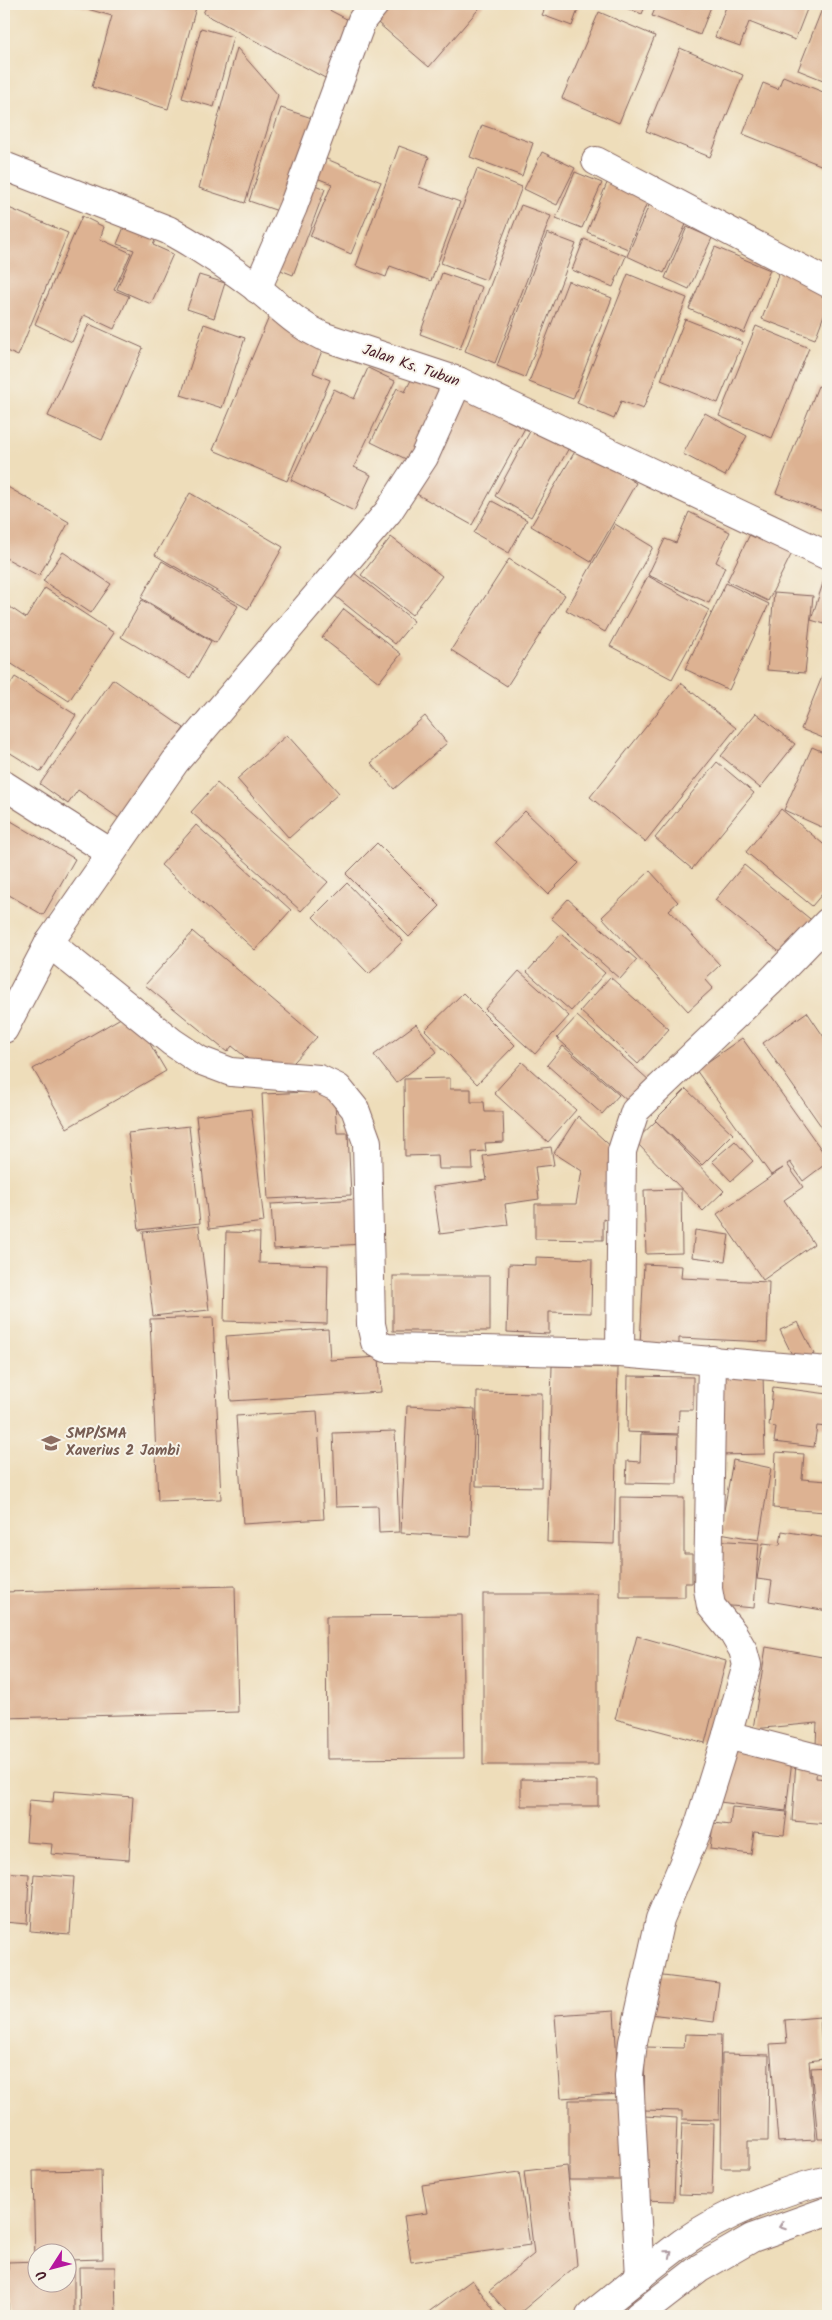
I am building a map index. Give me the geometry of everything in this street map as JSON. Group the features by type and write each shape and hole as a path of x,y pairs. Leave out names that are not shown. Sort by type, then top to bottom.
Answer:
{"street":[{"path":"257,289 293,207 362,20 375,4"},
{"path":"596,160 828,283"},
{"name":"Jalan Ks. Tubun","path":"4,166 168,230 194,244 257,289 302,327 322,336 458,381 828,554"},
{"path":"4,1029 48,943 175,762 388,512 424,457 458,381"},
{"path":"4,785 111,853"},
{"path":"620,1353 622,1151 635,1110 769,983 828,922"},
{"path":"48,943 172,1042 199,1060 231,1072 320,1078 338,1088 355,1109 368,1142 371,1324 375,1342 386,1348 620,1353 828,1372"},
{"path":"640,2276 629,2076 633,2042 660,1919 697,1831 747,1665 743,1650 733,1633 711,1606 708,1589 712,1360"},
{"path":"727,1734 828,1761"},
{"path":"590,2316 684,2242 739,2211 810,2184 828,2180"},
{"path":"638,2316 700,2268 752,2238 828,2210"}],"building":[{"path":"70,4 197,4 168,109 92,87 112,16"},
{"path":"208,4 318,4 358,25 329,80 203,13"},
{"path":"382,4 483,4 429,67 371,17"},
{"path":"547,4 580,4 572,26 542,15"},
{"path":"616,4 646,4 642,14"},
{"path":"657,4 712,4 700,35 652,16"},
{"path":"727,4 809,4 795,40 749,22 740,46 715,37"},
{"path":"824,4 828,4 828,82 798,70"},
{"path":"599,12 655,36 619,123 562,98"},
{"path":"201,28 233,37 214,107 182,98"},
{"path":"237,48 278,95 245,203 199,188"},
{"path":"680,48 743,75 710,157 646,131"},
{"path":"783,76 828,94 828,168 743,134 763,83 778,89"},
{"path":"281,108 318,120 287,214 249,201"},
{"path":"482,125 533,143 522,176 470,157"},
{"path":"399,146 429,157 419,187 460,202 431,281 390,266 386,277 356,266"},
{"path":"542,152 575,168 557,205 524,189"},
{"path":"322,157 381,182 351,254 310,236 332,184 314,177"},
{"path":"477,169 522,187 486,280 441,263"},
{"path":"575,172 602,183 582,228 556,218"},
{"path":"305,181 325,189 293,275 273,267"},
{"path":"607,183 648,200 628,249 587,232"},
{"path":"650,203 688,220 664,273 627,256"},
{"path":"521,205 551,216 495,363 465,351"},
{"path":"4,206 68,233 18,356 4,350"},
{"path":"82,216 104,227 100,239 131,253 114,290 129,296 114,329 84,315 72,342 35,324"},
{"path":"127,220 158,234 153,245 173,254 151,304 117,289 134,250 117,244"},
{"path":"687,227 712,238 689,289 665,278"},
{"path":"547,233 576,244 525,377 497,366"},
{"path":"584,239 626,256 613,287 572,270"},
{"path":"715,247 770,270 744,333 689,309"},
{"path":"780,270 828,288 828,304 815,339 762,319"},
{"path":"442,273 482,287 460,349 420,334"},
{"path":"628,274 687,298 643,409 621,401 614,419 577,403"},
{"path":"199,275 225,283 214,318 187,309"},
{"path":"568,281 612,298 573,399 529,382"},
{"path":"269,317 326,341 313,373 330,380 287,481 213,450"},
{"path":"685,319 743,342 718,403 661,380"},
{"path":"89,324 143,348 102,440 48,416"},
{"path":"204,324 245,338 222,408 181,395"},
{"path":"756,326 809,348 772,438 719,416"},
{"path":"368,368 395,381 354,467 371,475 354,511 291,480 334,389 354,399"},
{"path":"412,378 444,393 412,462 371,442 397,388 405,392"},
{"path":"818,386 828,390 828,513 776,493"},
{"path":"467,396 525,428 472,525 413,492"},
{"path":"705,413 747,436 725,476 683,454"},
{"path":"534,424 571,444 531,517 495,496"},
{"path":"577,448 636,483 591,562 531,526"},
{"path":"4,485 69,522 39,576 4,557"},
{"path":"190,493 283,547 248,609 155,555"},
{"path":"492,501 527,520 509,553 474,533"},
{"path":"689,512 730,532 716,562 725,567 709,603 648,575 665,539 676,543"},
{"path":"615,524 653,547 605,632 566,610"},
{"path":"753,528 794,549 768,601 727,581"},
{"path":"391,537 442,576 412,615 361,575"},
{"path":"63,552 111,584 91,613 43,581"},
{"path":"509,559 565,595 507,686 451,650"},
{"path":"162,561 238,606 216,643 141,598"},
{"path":"348,568 414,621 395,644 330,592"},
{"path":"826,574 828,574 828,625 811,620"},
{"path":"648,576 709,610 672,679 610,646"},
{"path":"726,583 769,604 729,690 685,669"},
{"path":"45,588 114,633 69,701 4,659 4,603 26,618"},
{"path":"774,593 813,596 805,673 767,670"},
{"path":"142,600 211,641 190,678 121,637"},
{"path":"344,609 401,654 379,682 322,638"},
{"path":"828,662 828,740 801,729"},
{"path":"15,677 76,715 41,772 4,749 4,694"},
{"path":"113,679 184,728 120,819 78,790 68,804 40,784"},
{"path":"681,683 736,728 645,842 590,797"},
{"path":"756,713 795,744 760,788 721,756"},
{"path":"425,716 447,743 394,789 371,763"},
{"path":"287,735 339,793 289,838 237,779"},
{"path":"812,747 828,754 828,830 784,810"},
{"path":"717,762 754,793 692,869 655,838"},
{"path":"217,783 328,882 301,911 191,812"},
{"path":"781,809 828,848 828,887 812,906 746,852"},
{"path":"525,811 579,863 548,894 495,842"},
{"path":"6,818 75,859 43,915 4,892 4,822"},
{"path":"196,825 291,910 255,950 161,865"},
{"path":"377,843 440,906 409,937 346,874"},
{"path":"744,865 815,923 787,958 715,900"},
{"path":"650,871 678,902 669,910 720,965 705,979 713,988 688,1011 602,917"},
{"path":"347,883 403,941 369,974 313,917"},
{"path":"568,899 637,960 620,979 551,918"},
{"path":"193,932 317,1037 283,1074 264,1072 232,1046 227,1052 145,985"},
{"path":"561,934 605,973 571,1011 527,972"},
{"path":"519,971 569,1016 535,1054 485,1009"},
{"path":"610,977 669,1029 638,1064 580,1011"},
{"path":"463,993 515,1045 477,1084 425,1030"},
{"path":"131,1012 166,1071 67,1128 33,1069"},
{"path":"807,1012 828,1043 828,1136 763,1043"},
{"path":"577,1016 650,1081 630,1103 557,1038"},
{"path":"416,1024 437,1052 396,1083 374,1055"},
{"path":"742,1038 828,1159 828,1162 803,1181 790,1162 787,1164 803,1187 784,1200 814,1244 763,1280 717,1214 783,1168 771,1175 696,1070"},
{"path":"563,1046 619,1095 602,1114 547,1065"},
{"path":"522,1062 576,1110 548,1142 494,1093"},
{"path":"450,1078 450,1089 471,1089 471,1102 484,1102 485,1112 503,1112 504,1142 485,1143 486,1151 472,1152 473,1169 439,1169 438,1155 405,1156 404,1079"},
{"path":"686,1089 733,1134 702,1165 655,1120"},
{"path":"334,1091 337,1133 348,1133 351,1195 268,1199 262,1094"},
{"path":"251,1109 264,1222 209,1229 196,1116"},
{"path":"578,1116 617,1152 616,1224 603,1219 603,1240 535,1239 535,1204 576,1204 582,1171 554,1153"},
{"path":"656,1121 724,1191 703,1211 635,1141"},
{"path":"189,1126 200,1223 139,1230 128,1133"},
{"path":"735,1141 753,1161 731,1181 712,1161"},
{"path":"551,1147 554,1165 535,1167 539,1199 505,1204 508,1225 440,1234 433,1187 487,1180 483,1156"},
{"path":"681,1189 682,1253 646,1254 644,1190"},
{"path":"361,1199 364,1244 274,1249 271,1204"},
{"path":"199,1226 209,1310 153,1316 143,1232"},
{"path":"695,1230 729,1235 725,1261 692,1257"},
{"path":"226,1232 260,1233 259,1263 328,1265 327,1324 224,1321"},
{"path":"536,1257 592,1259 591,1313 549,1312 549,1334 507,1332 509,1264 536,1265"},
{"path":"644,1264 682,1266 681,1278 769,1282 767,1342 679,1338 679,1346 640,1345"},
{"path":"393,1276 490,1276 490,1331 393,1331"},
{"path":"213,1317 221,1499 158,1501 150,1319"},
{"path":"798,1322 814,1354 796,1363 780,1330"},
{"path":"328,1329 330,1360 379,1357 381,1392 231,1401 226,1336"},
{"path":"552,1366 618,1368 614,1544 547,1542"},
{"path":"717,1375 763,1375 765,1454 719,1455"},
{"path":"628,1376 693,1377 693,1410 679,1410 678,1434 627,1432"},
{"path":"773,1387 828,1394 827,1427 817,1426 814,1447 774,1442 776,1427 769,1426"},
{"path":"477,1392 542,1393 541,1487 476,1486"},
{"path":"407,1406 475,1409 470,1537 401,1533"},
{"path":"317,1411 324,1519 243,1524 236,1416"},
{"path":"395,1431 399,1532 379,1533 378,1506 336,1507 333,1433"},
{"path":"641,1434 678,1435 677,1484 626,1483 627,1461 640,1462"},
{"path":"776,1452 804,1454 802,1479 827,1481 825,1512 773,1508"},
{"path":"733,1460 771,1468 759,1540 720,1533"},
{"path":"620,1497 684,1498 684,1554 692,1554 692,1583 685,1583 685,1597 620,1597"},
{"path":"782,1531 827,1538 825,1553 828,1554 828,1611 769,1601 772,1581 757,1579 763,1543 780,1545"},
{"path":"713,1540 759,1543 754,1608 720,1605 722,1577 711,1576"},
{"path":"235,1586 238,1712 4,1718 4,1592"},
{"path":"483,1594 598,1594 598,1765 483,1765"},
{"path":"462,1615 464,1758 327,1759 326,1616"},
{"path":"637,1636 726,1661 705,1743 615,1719"},
{"path":"766,1647 828,1658 828,1746 816,1745 817,1723 753,1729"},
{"path":"727,1751 792,1760 786,1811 720,1802"},
{"path":"796,1761 817,1762 816,1778 828,1779 828,1824 792,1821"},
{"path":"521,1779 598,1780 598,1806 521,1806"},
{"path":"54,1791 133,1797 129,1860 51,1854 52,1844 26,1842 29,1800 53,1802"},
{"path":"732,1807 787,1812 784,1835 754,1832 751,1854 710,1849 713,1823 730,1825"},
{"path":"4,1872 29,1874 27,1924 4,1922"},
{"path":"34,1874 74,1877 70,1934 30,1931"},
{"path":"655,1975 719,1983 714,2022 650,2014"},
{"path":"614,2011 619,2094 561,2098 555,2015"},
{"path":"820,2017 823,2059 809,2061 816,2140 778,2142 770,2044 787,2043 785,2020"},
{"path":"685,2034 721,2035 719,2120 682,2119 682,2111 644,2110 645,2047 684,2048"},
{"path":"722,2054 769,2055 768,2141 748,2141 748,2168 721,2168"},
{"path":"828,2067 828,2139 818,2139 811,2068"},
{"path":"569,2100 622,2100 622,2180 569,2180"},
{"path":"645,2116 677,2118 674,2201 642,2200"},
{"path":"682,2123 714,2124 712,2195 679,2194"},
{"path":"567,2166 577,2265 516,2316 510,2316 489,2291 534,2254 524,2171"},
{"path":"101,2170 103,2259 78,2260 78,2242 35,2242 33,2171"},
{"path":"519,2172 530,2245 411,2262 404,2216 427,2213 422,2185"},
{"path":"28,2261 28,2292 74,2292 74,2316 8,2316 8,2262"},
{"path":"79,2267 115,2267 116,2316 80,2316"},
{"path":"472,2280 498,2316 423,2316"}],"place":[{"name":"SMP/SMA Xaverius 2 Jambi","path":"51,1443"}]}
